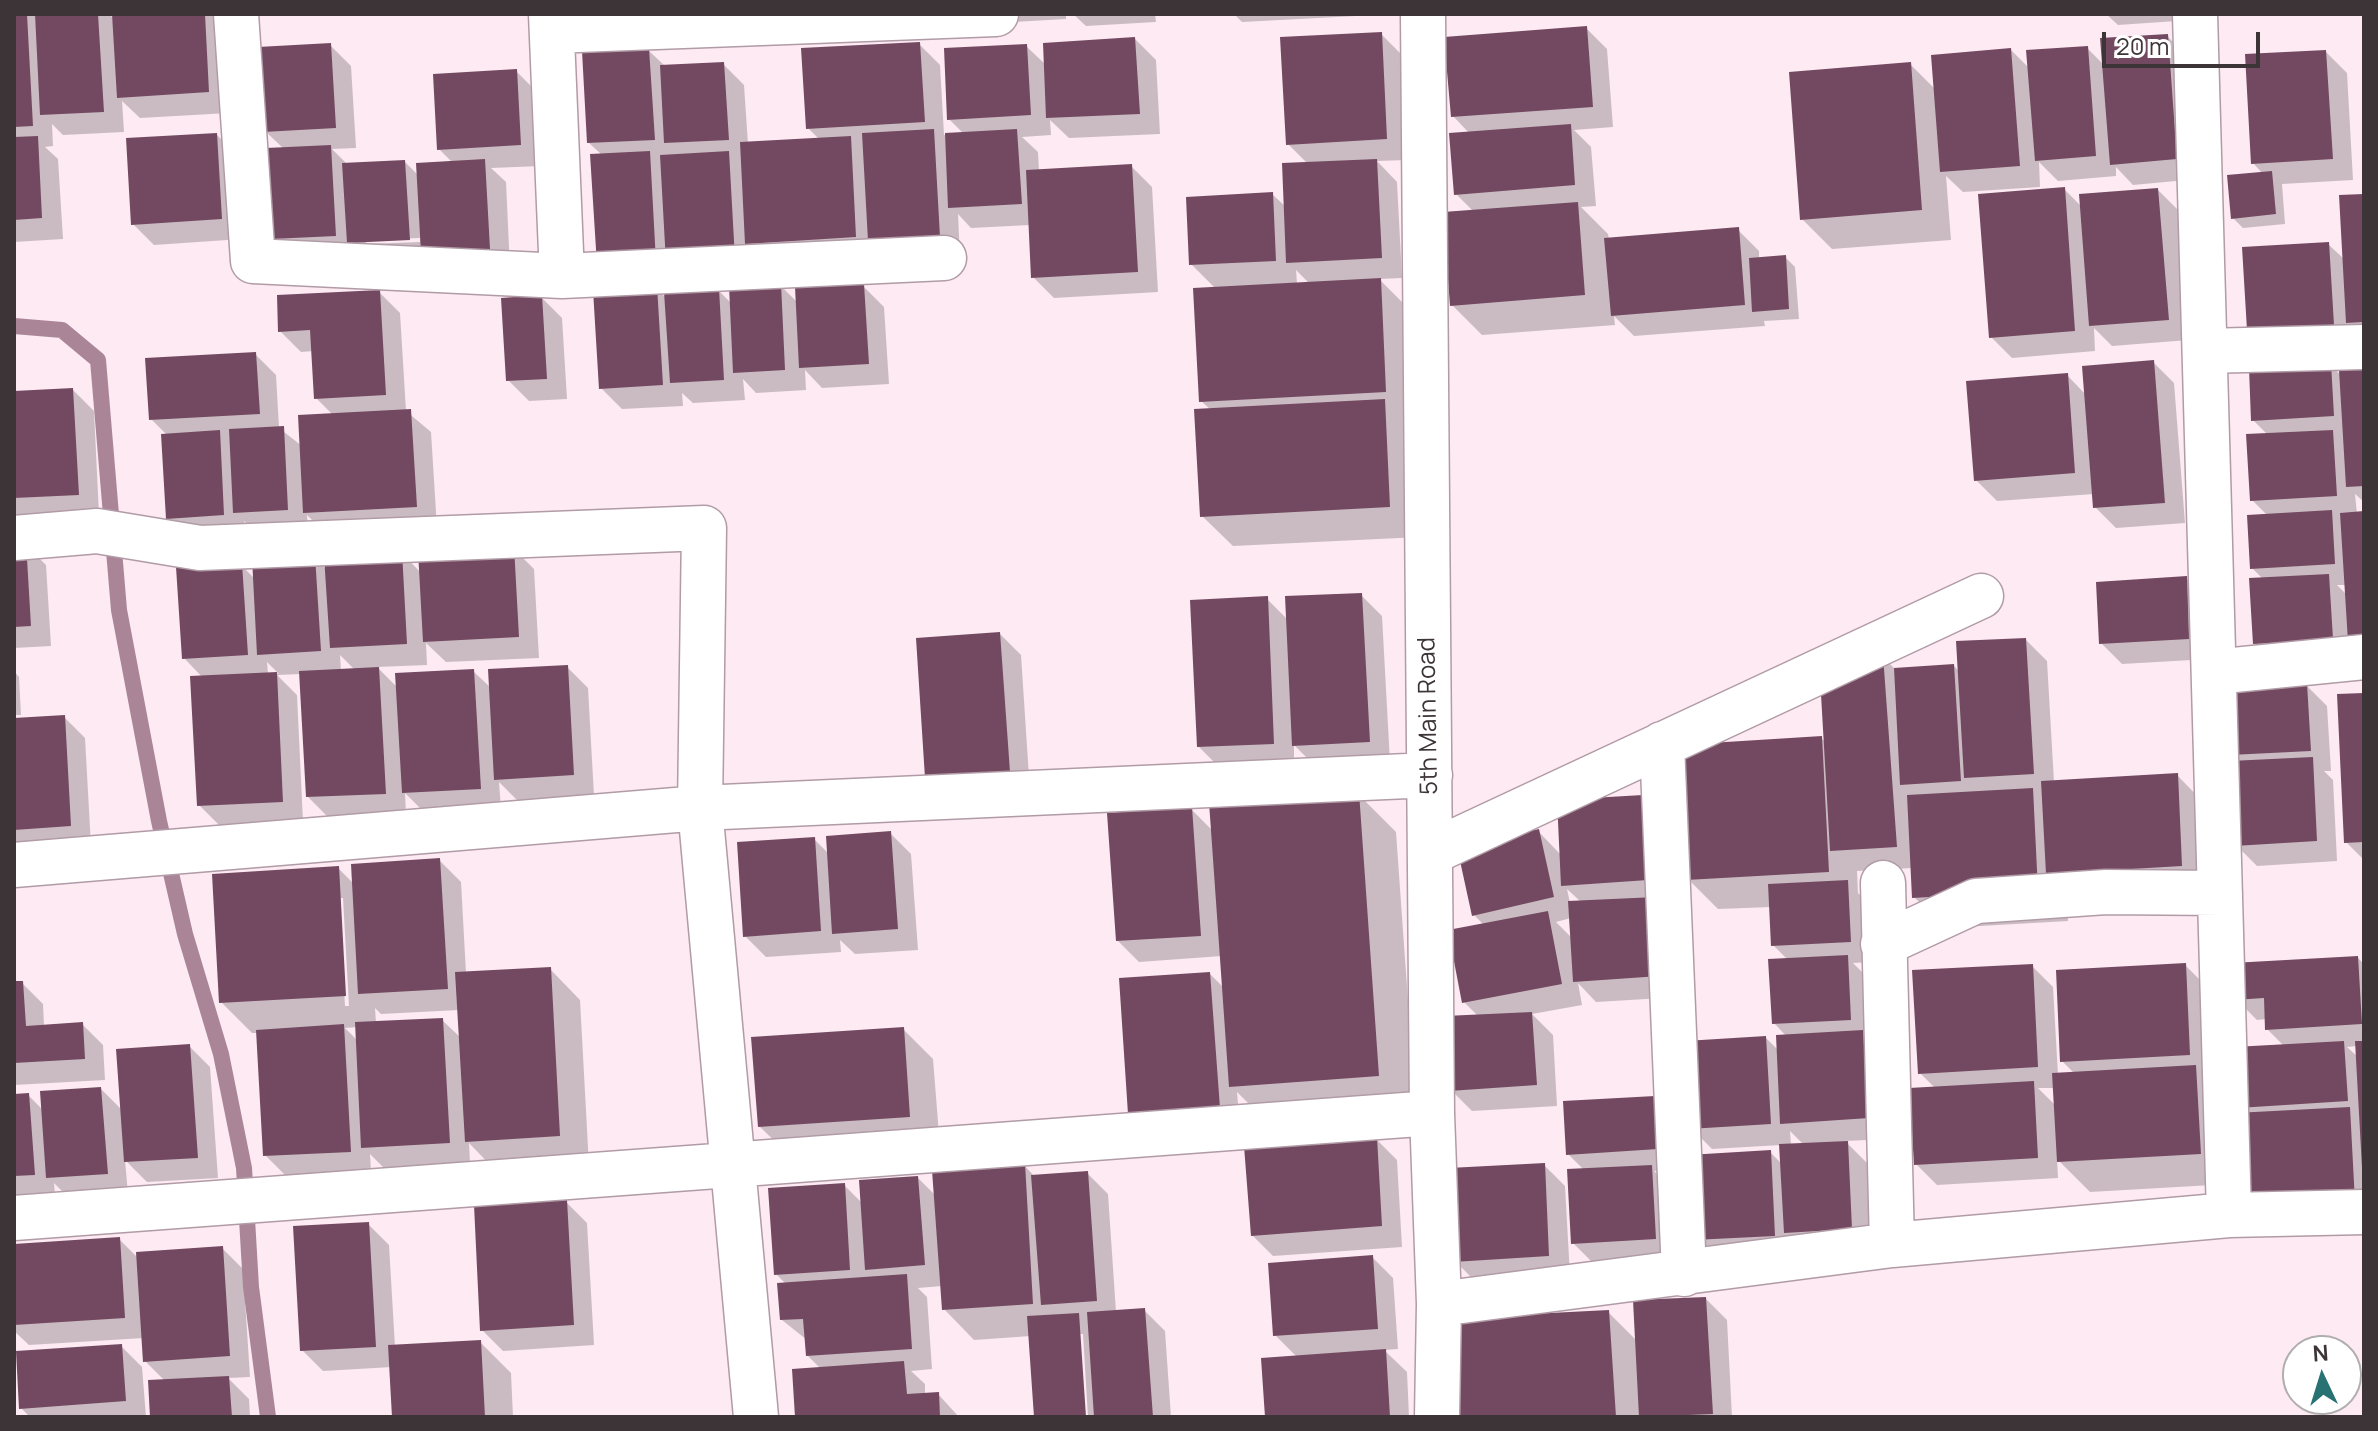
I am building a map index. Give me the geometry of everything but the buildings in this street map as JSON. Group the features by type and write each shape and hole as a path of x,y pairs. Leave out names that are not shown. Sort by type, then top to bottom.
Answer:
{"street":[{"path":"236,14 246,123 253,261 562,276 944,258"},
{"path":"562,276 552,22 996,14"},
{"name":"5th Main Road","path":"1423,14 1432,1113 1439,1304 1437,1417"},
{"path":"2195,14 2229,1215"},
{"path":"2205,351 2364,347"},
{"path":"14,538 97,531 200,548 704,528 700,808 756,1417"},
{"path":"1432,852 1981,596"},
{"path":"2214,672 2364,657"},
{"path":"1662,744 1684,1274"},
{"path":"14,865 700,808 1430,775"},
{"path":"1883,883 1892,1245"},
{"path":"1883,944 1976,901 2106,892 2220,893"},
{"path":"14,1218 1432,1113"},
{"path":"1439,1304 1892,1245 2229,1215 2364,1212"}],"waterway":[{"path":"14,326 62,330 98,360 119,610 159,821 185,934 221,1054 244,1168 251,1287 268,1417"}]}
